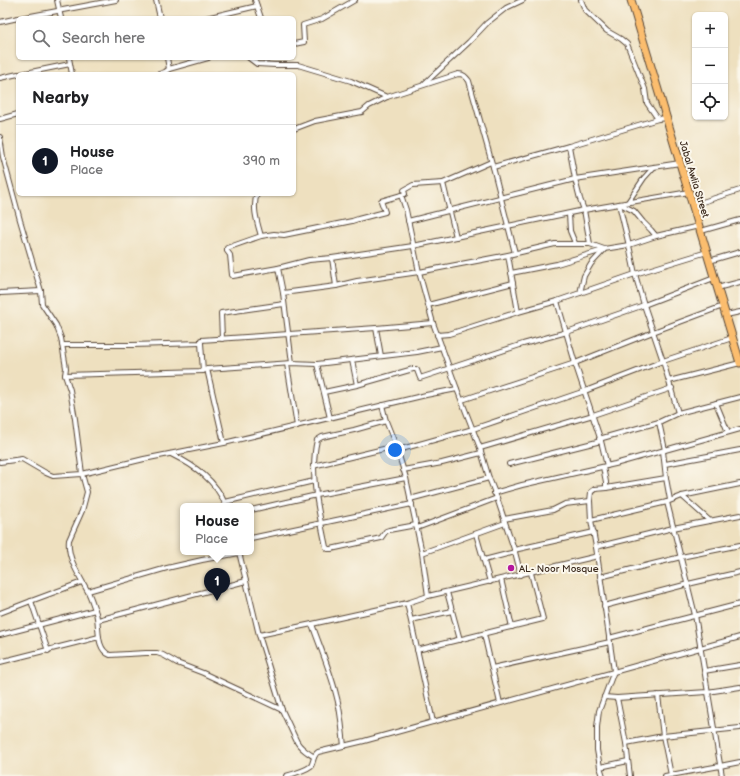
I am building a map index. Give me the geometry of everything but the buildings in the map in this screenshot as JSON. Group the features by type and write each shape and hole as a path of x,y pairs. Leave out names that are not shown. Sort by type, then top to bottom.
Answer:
{"highway":[{"name":"Jabal Awlia Street","path":"631,0 725,316 735,342 740,363"}],"street":[{"path":"57,0 60,16"},
{"path":"30,16 116,0"},
{"path":"156,0 160,16"},
{"path":"255,0 260,16"},
{"path":"296,44 304,42 303,26 322,19 355,0"},
{"path":"422,85 469,42 487,23 506,8 523,0"},
{"path":"581,0 585,10 607,31 621,39 626,44 645,89 647,103 658,119"},
{"path":"214,16 257,6"},
{"path":"0,22 16,19"},
{"path":"69,60 72,72"},
{"path":"167,60 169,69"},
{"path":"166,72 169,69 201,60"},
{"path":"252,60 258,64 298,65 351,82 386,97"},
{"path":"29,72 70,64"},
{"path":"296,128 315,121 362,112 369,106 386,97 462,74 469,81 515,253"},
{"path":"0,78 16,75"},
{"path":"0,119 16,115"},
{"path":"493,168 658,119 666,118"},
{"path":"0,137 2,158 41,291 42,304 56,325 61,338 66,368 65,375 70,390 82,474 87,490 82,511 68,545 71,557 82,582 88,591 98,620 99,637 103,650 110,655 146,653 163,655 177,663 203,673 282,710"},
{"path":"569,146 575,179 584,210 590,244"},
{"path":"491,162 443,183 413,185 404,190 405,194 382,201 385,212 352,221 284,235 274,234 261,236 227,248 230,255 232,276 278,268 309,260 413,246 584,210 689,192"},
{"path":"408,221 575,179 680,163"},
{"path":"628,202 644,178 655,167"},
{"path":"443,183 456,237"},
{"path":"693,205 740,190"},
{"path":"401,195 419,272 437,335 481,450 494,493 515,551 521,575"},
{"path":"256,196 255,200 256,217 261,236"},
{"path":"619,204 634,211 656,236"},
{"path":"619,204 635,274 672,388 678,413"},
{"path":"569,214 570,231 575,243"},
{"path":"511,273 557,264 604,250 629,245 656,236 740,220"},
{"path":"283,293 419,272 508,255 555,244 590,244 604,250"},
{"path":"580,293 584,276 591,264 604,250"},
{"path":"437,335 448,334 557,301 635,274 707,252"},
{"path":"709,261 740,252"},
{"path":"508,255 518,312"},
{"path":"332,258 336,286"},
{"path":"278,268 283,293 292,363"},
{"path":"324,392 358,385 413,369 418,370 420,378 523,344 567,332 644,305 714,278"},
{"path":"717,288 740,282"},
{"path":"428,305 513,283"},
{"path":"0,293 41,291"},
{"path":"557,301 600,440 605,466 606,488"},
{"path":"222,339 221,312 284,304"},
{"path":"462,400 575,363 723,306"},
{"path":"725,316 740,312"},
{"path":"62,345 201,343 201,340 376,328 433,322"},
{"path":"376,328 381,356"},
{"path":"313,466 397,448 473,429 584,391 663,361 735,342"},
{"path":"201,343 205,370 224,443"},
{"path":"65,375 205,370 292,363 317,364 442,348"},
{"path":"352,360 358,385"},
{"path":"669,381 740,363"},
{"path":"287,364 297,426"},
{"path":"317,364 330,418"},
{"path":"0,462 22,459 53,476 82,474 144,459 224,443 457,388"},
{"path":"403,470 442,462 592,415 672,388"},
{"path":"509,464 600,440 659,422 678,413 740,397"},
{"path":"716,403 728,432"},
{"path":"382,405 406,478 422,553 428,596"},
{"path":"386,421 322,437 317,440 313,466 314,481 326,547 328,549 381,538 386,531 417,527 497,498"},
{"path":"659,422 673,528 695,615 722,776"},
{"path":"494,493 664,451 728,432 740,430"},
{"path":"665,464 740,450"},
{"path":"170,454 200,471 216,488 225,503"},
{"path":"254,509 317,495 406,478"},
{"path":"410,499 489,478"},
{"path":"603,776 597,750 596,727 599,711 614,671 598,556 591,520 591,492 594,489 666,478"},
{"path":"230,503 314,481"},
{"path":"591,520 669,501 682,496 740,484"},
{"path":"682,496 710,521"},
{"path":"422,553 476,534 505,521 554,510 565,504 590,501"},
{"path":"254,537 412,504"},
{"path":"596,547 673,528 740,514"},
{"path":"484,560 594,532"},
{"path":"476,534 490,582"},
{"path":"600,577 681,557 740,545"},
{"path":"88,591 167,568 228,555"},
{"path":"240,555 259,635 282,710 300,747 304,751 314,756"},
{"path":"259,635 407,603 428,596 598,556"},
{"path":"418,650 543,619 531,572"},
{"path":"604,606 740,572"},
{"path":"501,579 512,627"},
{"path":"98,620 246,581"},
{"path":"0,613 82,582"},
{"path":"447,592 460,640"},
{"path":"31,601 48,651"},
{"path":"407,603 433,722"},
{"path":"492,668 609,640 695,615 740,604"},
{"path":"0,635 94,610"},
{"path":"411,620 452,611"},
{"path":"312,624 337,695 344,746"},
{"path":"484,634 500,703"},
{"path":"0,662 99,637"},
{"path":"286,776 307,768 311,764 315,754 318,752 364,741 740,637"},
{"path":"704,671 740,665"},
{"path":"604,697 617,698 707,692 740,687"},
{"path":"658,695 663,736 671,775"},
{"path":"617,698 626,743 630,776"},
{"path":"626,743 663,736 740,728"},
{"path":"600,767 628,761"},
{"path":"665,776 740,762"}],"place":[{"name":"AL- Noor Mosque","path":"511,568"},
{"name":"House","path":"217,601"}]}
